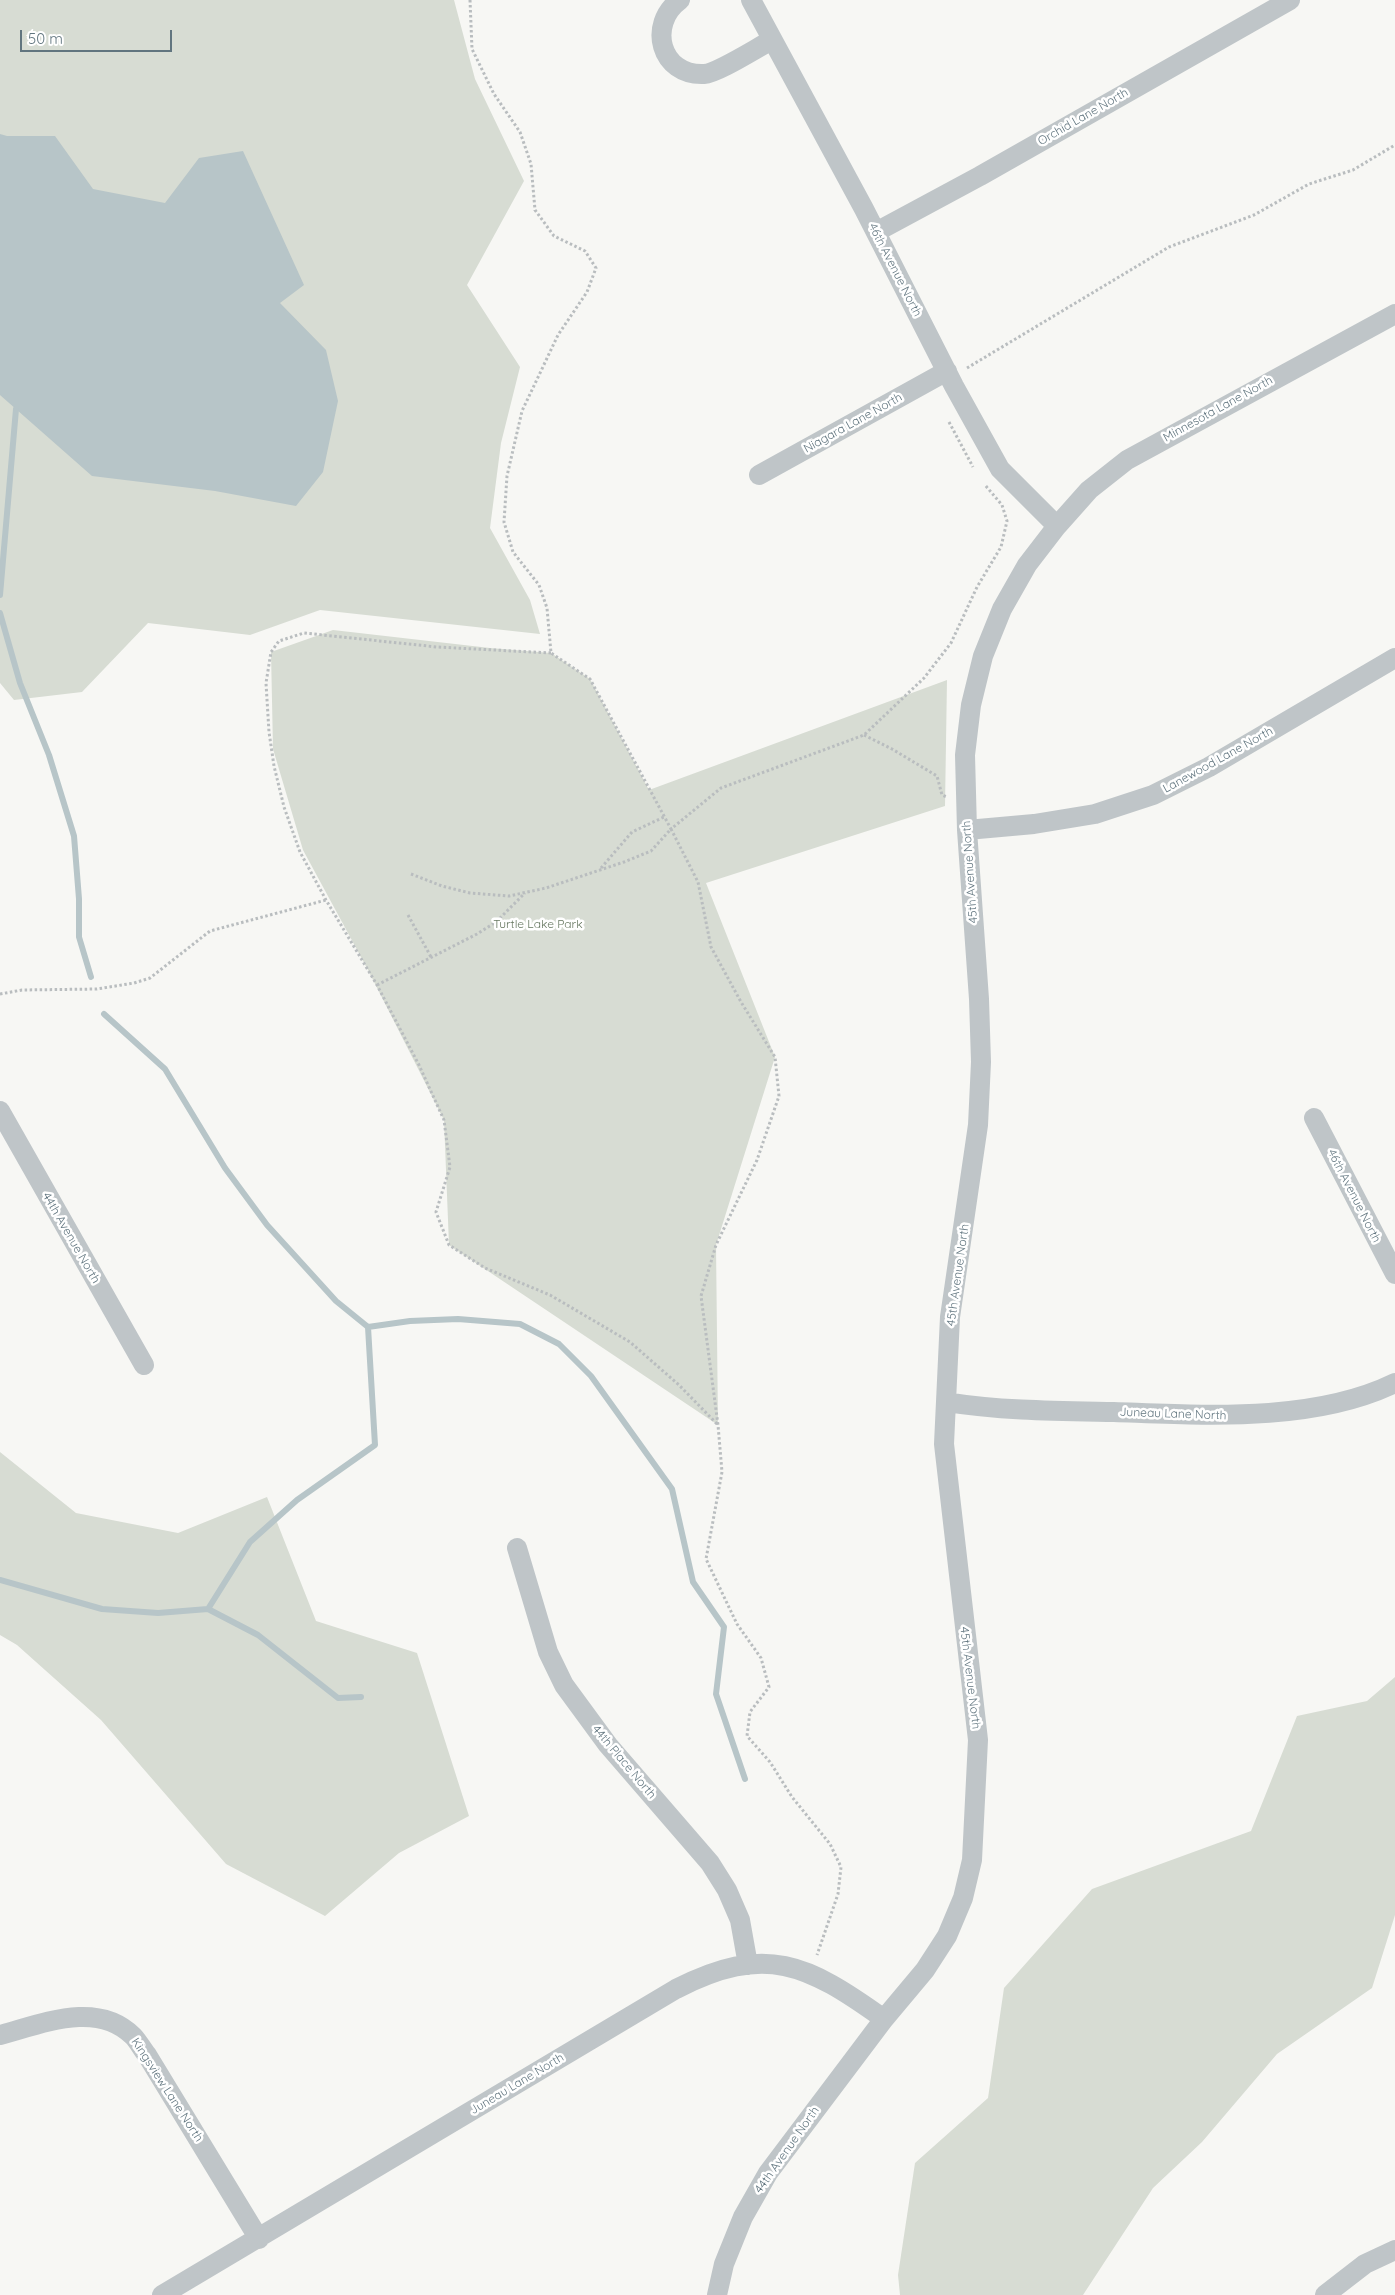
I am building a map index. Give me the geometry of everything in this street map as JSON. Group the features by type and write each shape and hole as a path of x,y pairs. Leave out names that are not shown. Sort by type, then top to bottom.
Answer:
{"street":[{"path":"680,0 670,8 662,22 660,38 664,53 675,66 690,72 705,74 772,40"},
{"name":"46th Avenue North","path":"751,0 876,232 950,379 1000,469 1057,526"},
{"name":"Orchid Lane North","path":"876,232 988,172 1290,0"},
{"name":"Minnesota Lane North","path":"1057,526 1089,490 1127,460 1395,314"},
{"name":"Niagara Lane North","path":"759,475 950,379"},
{"name":"45th Avenue North","path":"884,2020 925,1970 947,1936 963,1898 972,1860 978,1740 944,1444 950,1317 978,1125 981,1062 979,999 967,830 965,755 971,705 983,656 1006,601 1027,564 1057,526"},
{"name":"Lanewood Lane North","path":"967,830 1034,824 1095,814 1153,795 1209,767 1395,658"},
{"name":"44th Avenue North","path":"0,1111 144,1365"},
{"name":"46th Avenue North","path":"1314,1118 1395,1274"},
{"name":"Juneau Lane North","path":"946,1402 990,1409 1241,1416 1330,1404 1376,1392 1395,1383"},
{"name":"44th Place North","path":"517,1548 548,1652 564,1685 602,1738 710,1863 727,1890 740,1920 748,1965"},
{"name":"Juneau Lane North","path":"162,2295 259,2239 676,1989 701,1977 725,1969 748,1965 779,1964 810,1972 843,1990 884,2020"},
{"name":"Kingsview Lane North","path":"0,2035 66,2018 90,2016 112,2021 133,2035 259,2239"},
{"name":"44th Avenue North","path":"717,2295 724,2264 743,2217 768,2173 884,2020"},
{"path":"1326,2295 1366,2264 1395,2250"}],"path":[{"path":"470,0 472,49 494,94 520,132 530,164 535,210 554,236 585,251 596,268 587,292 558,335 522,411 507,476 504,522 513,552 538,585 547,608 551,653"},
{"path":"978,474 951,428 946,414 950,379 968,366 1169,247 1254,215 1309,184 1353,170 1395,145"},
{"path":"411,874 470,894 508,896 546,888 651,851 671,830 721,788 864,735 924,678 951,643 977,587 1001,547 1007,521 1002,505 983,483"},
{"path":"718,1425 679,1385 630,1342 550,1295 485,1268 449,1245 436,1212 450,1167 444,1120 419,1065 377,985 326,900 300,852 284,807 274,766 269,732 266,682 271,652 279,641 304,633 437,647 551,653 590,680 698,882 711,947 741,1002 775,1057 779,1096 757,1160 716,1245 701,1296 718,1425 722,1472 706,1559 738,1624 761,1658 769,1687 750,1712 747,1736 770,1762 792,1797 830,1844 841,1867 838,1894 810,1972"},
{"path":"864,735 892,749 937,776 942,795 966,806"},
{"path":"600,869 632,832 664,817"},
{"path":"377,985 490,926 525,892"},
{"path":"0,994 22,990 97,989 134,983 150,978 210,931 326,900"},
{"path":"408,915 432,957"}],"green space":[{"path":"0,0 454,0 475,79 524,181 467,285 520,367 501,443 490,528 530,600 540,634 320,610 250,635 148,623 82,692 14,700 0,683"},
{"name":"Turtle Lake Park","path":"333,630 551,653 590,679 649,790 947,680 945,806 706,883 775,1057 716,1245 718,1425 449,1245 444,1120 368,970 303,850 273,749 271,652"},
{"path":"0,1452 76,1513 178,1533 267,1497 316,1621 417,1653 469,1816 399,1853 325,1916 226,1864 101,1720 17,1645 0,1635"},
{"path":"1395,1677 1395,1915 1372,1988 1277,2054 1202,2142 1153,2188 1083,2295 900,2295 898,2275 915,2163 988,2098 1004,1988 1092,1889 1251,1831 1297,1716 1367,1701"}],"shaded area":[{"path":"0,134 7,136 55,136 93,189 165,203 199,158 243,151 304,285 280,303 326,350 338,401 323,472 296,506 215,491 92,476 0,395"}],"waterway":[{"path":"0,595 16,409"},
{"path":"0,613 20,683 49,755 74,836 79,899 79,937 91,977"},
{"path":"104,1014 165,1069 225,1168 267,1225 336,1301 368,1327 410,1321 458,1319 520,1324 559,1344 591,1376 672,1489 693,1582 724,1627 716,1694 745,1779"},
{"path":"0,1580 102,1609 158,1613 208,1609 250,1542 297,1500 375,1445 368,1327"},
{"path":"208,1609 258,1635 338,1698 361,1697"}]}
